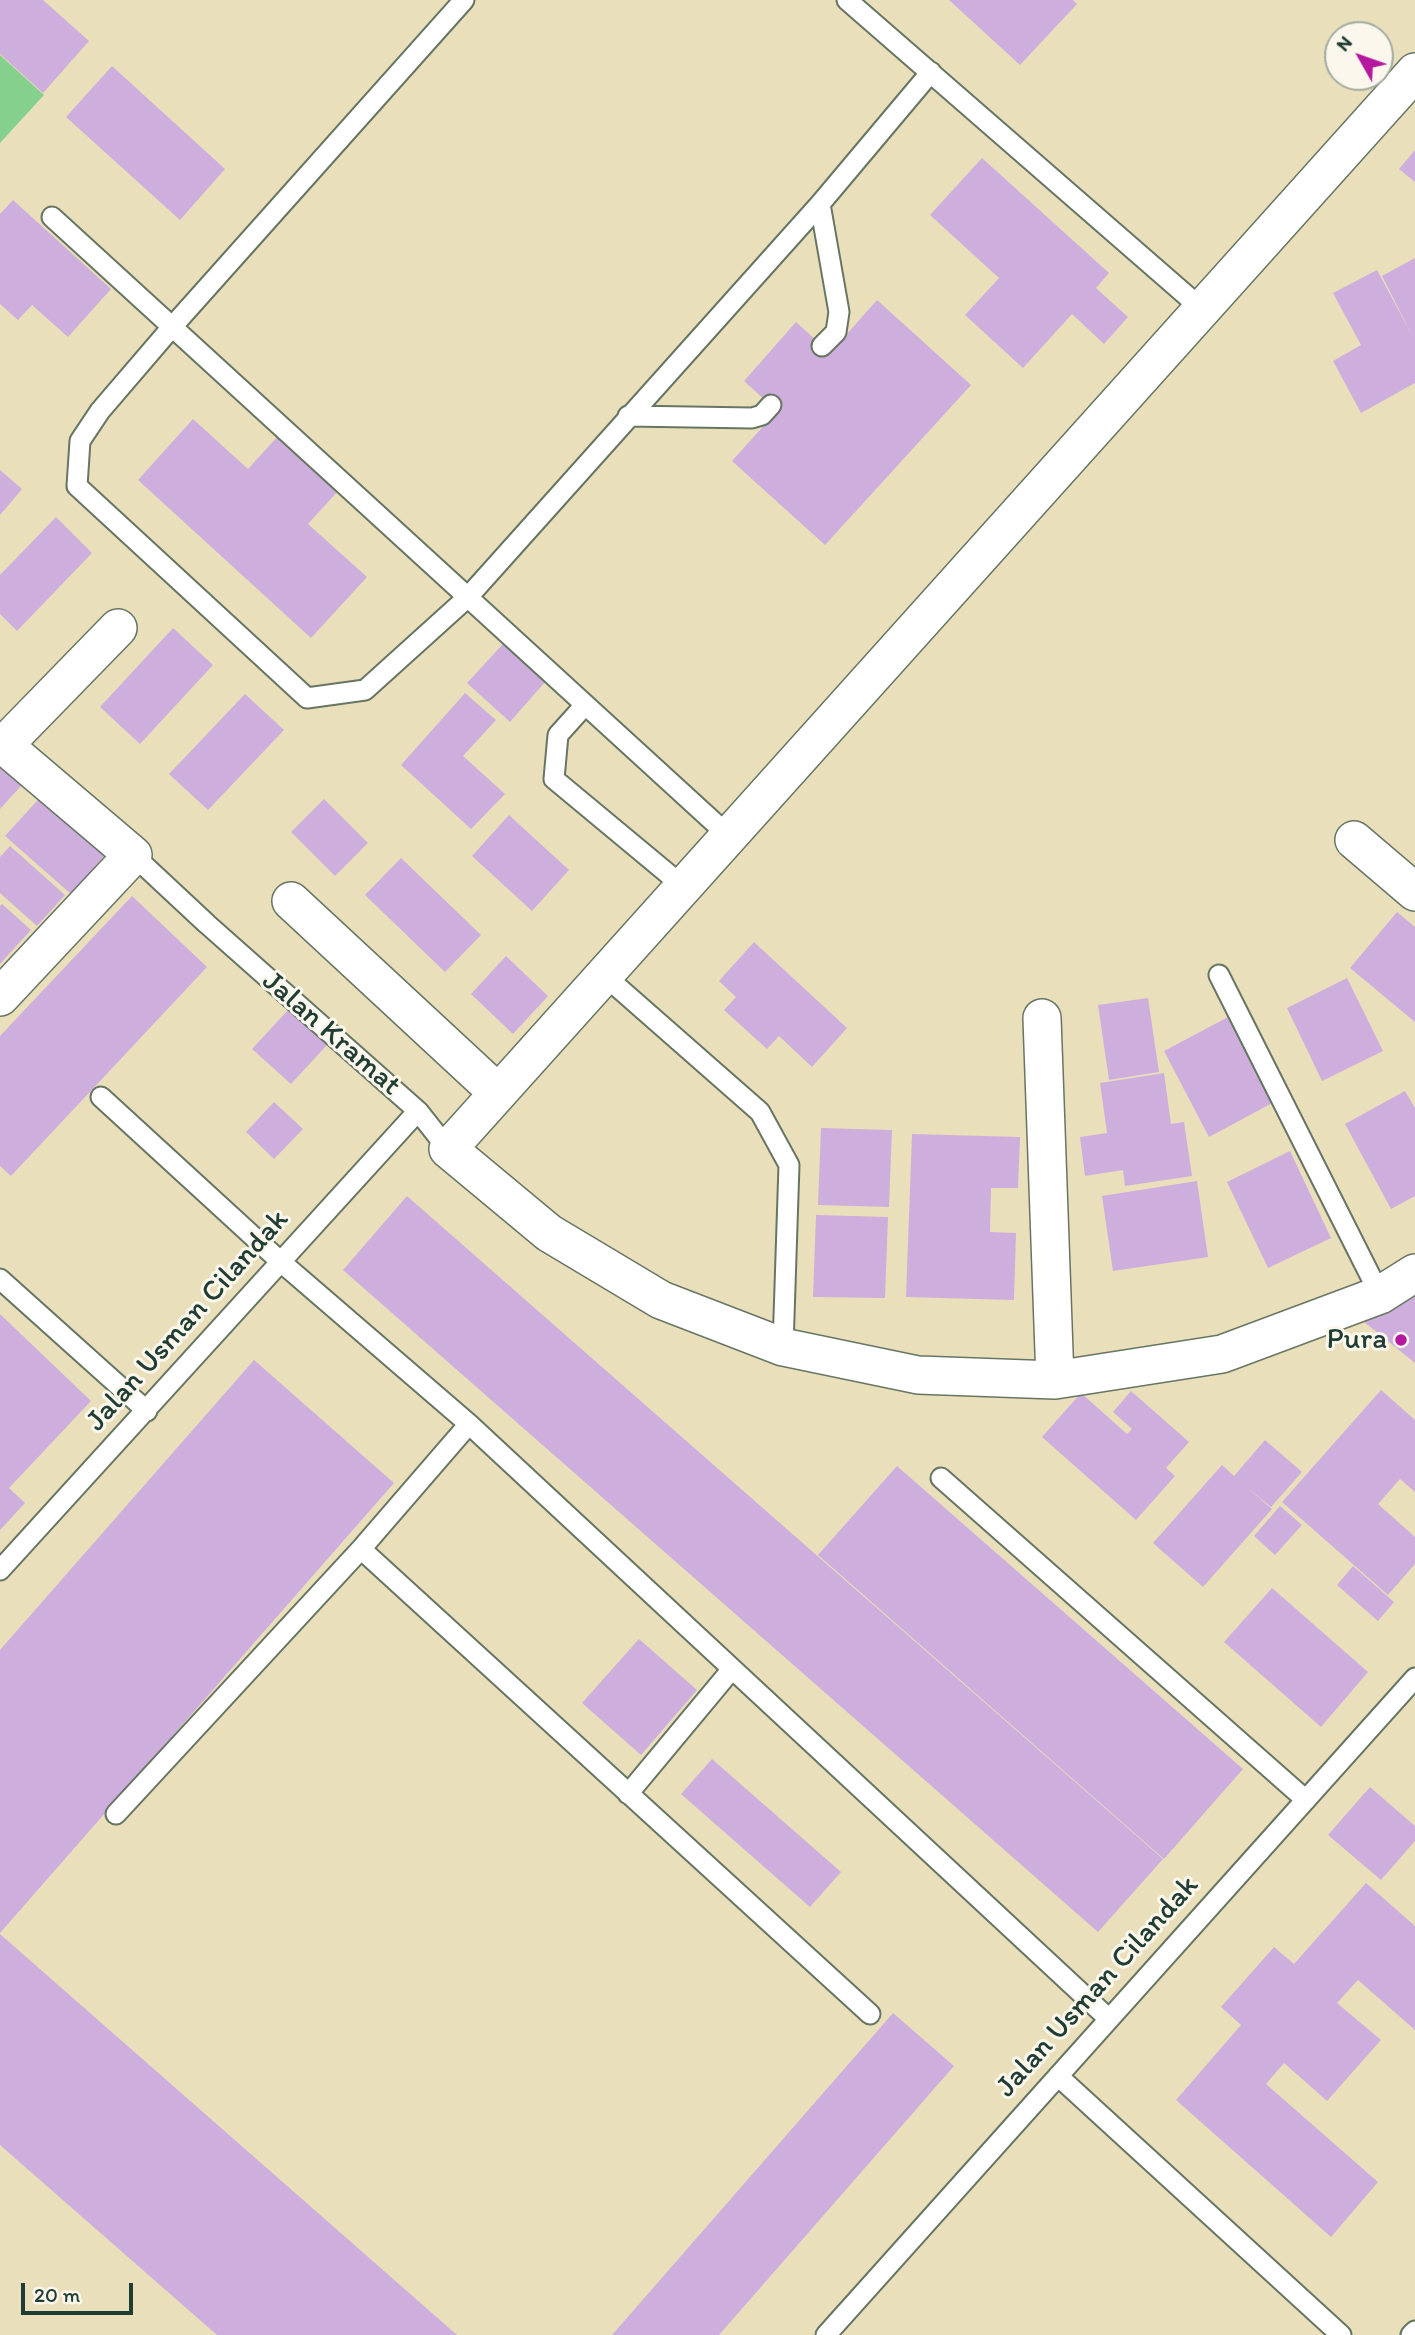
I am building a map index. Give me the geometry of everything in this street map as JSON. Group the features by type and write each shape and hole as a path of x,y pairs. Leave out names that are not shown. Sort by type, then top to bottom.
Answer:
{"street":[{"path":"1415,72 448,1149 549,1233 650,1293 783,1347 918,1375 1055,1380 1222,1354 1380,1295 1415,1273"},
{"path":"0,997 133,855 2,743 118,628"},
{"path":"1354,840 1415,892"},
{"path":"291,901 498,1093"},
{"path":"1042,1018 1055,1380"}],"lane":[{"path":"464,0 172,327 100,411 80,441 77,486 307,698 365,690 468,597 820,204 931,72"},
{"path":"847,0 1202,309"},
{"path":"820,204 839,312 836,332 822,345"},
{"path":"52,217 729,836"},
{"path":"628,416 752,418 762,415 771,405"},
{"path":"585,705 558,735 554,779 684,887"},
{"name":"Jalan Kramat","path":"133,855 206,925 418,1111 448,1149"},
{"path":"604,975 760,1112 789,1165 783,1347"},
{"path":"1219,975 1380,1295"},
{"path":"101,1097 281,1262 470,1424 1109,2019"},
{"name":"Jalan Usman Cilandak","path":"0,1570 418,1111"},
{"path":"0,1279 147,1411"},
{"path":"116,1814 361,1549 470,1424"},
{"path":"941,1478 1306,1800"},
{"path":"361,1549 870,2014"},
{"path":"628,1794 732,1669"},
{"name":"Jalan Usman Cilandak","path":"826,2335 1415,1678"},
{"path":"1058,2076 1341,2335"},
{"path":"1411,2335 1415,2331"}],"green space":[{"path":"0,55 44,95 0,143"}],"building":[{"path":"0,0 43,0 89,41 43,93 0,54"},
{"path":"949,0 1073,0 1077,4 1020,65"},
{"path":"112,66 225,169 180,220 66,117"},
{"path":"1415,150 1415,182 1399,169"},
{"path":"982,158 1109,273 1096,288 1128,317 1104,344 1072,314 1023,368 965,315 999,278 930,215"},
{"path":"13,200 111,289 68,337 32,305 18,320 0,304 0,214"},
{"path":"1415,258 1415,383 1361,413 1333,361 1361,345 1333,293 1377,270 1413,337 1382,276"},
{"path":"877,300 971,385 825,545 732,461 777,411 744,381 796,322 830,353"},
{"path":"193,419 248,469 279,435 339,490 308,524 367,577 311,638 138,480"},
{"path":"0,470 22,489 0,515"},
{"path":"56,517 92,553 17,631 0,614 0,575"},
{"path":"173,628 213,665 140,744 100,707"},
{"path":"503,644 545,682 510,722 467,683"},
{"path":"465,693 496,720 463,756 505,794 471,829 401,765"},
{"path":"245,694 284,730 208,810 169,774"},
{"path":"0,766 30,776 0,809"},
{"path":"45,792 110,849 71,894 5,836"},
{"path":"324,799 368,843 335,876 291,832"},
{"path":"509,815 569,870 532,911 472,856"},
{"path":"10,846 65,895 37,926 0,893 0,857"},
{"path":"401,858 481,935 445,972 365,895"},
{"path":"132,896 207,967 11,1176 0,1166 0,1036"},
{"path":"2,904 31,930 0,964 0,906"},
{"path":"1397,912 1415,927 1415,1022 1350,968"},
{"path":"754,942 847,1028 812,1067 779,1036 767,1049 724,1010 736,997 719,981"},
{"path":"506,956 548,996 513,1034 471,994"},
{"path":"1347,978 1383,1051 1322,1081 1287,1008"},
{"path":"1148,998 1159,1072 1109,1080 1098,1005"},
{"path":"289,1009 327,1045 291,1084 252,1049"},
{"path":"1230,1016 1276,1101 1209,1137 1164,1051"},
{"path":"1164,1073 1171,1124 1184,1122 1192,1176 1125,1186 1123,1170 1085,1176 1080,1137 1107,1133 1100,1083"},
{"path":"1405,1091 1415,1108 1415,1196 1391,1209 1345,1124"},
{"path":"274,1102 303,1129 274,1159 246,1132"},
{"path":"821,1128 892,1130 889,1207 818,1205"},
{"path":"912,1134 1020,1137 1018,1188 991,1188 990,1232 1016,1233 1014,1300 906,1297"},
{"path":"1290,1151 1331,1238 1268,1268 1227,1182"},
{"path":"1197,1181 1208,1257 1113,1271 1102,1196"},
{"path":"407,1196 1163,1859 1098,1932 343,1270"},
{"path":"816,1215 888,1217 885,1298 813,1297"},
{"name":"Pura","path":"1415,1290 1415,1363 1358,1317"},
{"path":"0,1314 91,1401 9,1488 25,1503 0,1530"},
{"path":"254,1360 394,1483 0,1933 0,1650"},
{"path":"1381,1390 1415,1420 1415,1492 1400,1479 1378,1504 1415,1537 1415,1564 1388,1595 1282,1502"},
{"path":"1131,1391 1189,1442 1166,1468 1175,1476 1136,1520 1042,1437 1081,1393 1127,1434 1132,1429 1113,1412"},
{"path":"1265,1440 1302,1472 1271,1507 1244,1485 1272,1509 1203,1587 1153,1543 1222,1465 1234,1476"},
{"path":"897,1466 1243,1769 1164,1859 818,1555"},
{"path":"1280,1506 1302,1525 1275,1555 1254,1536"},
{"path":"1353,1566 1394,1602 1378,1621 1337,1585"},
{"path":"1272,1588 1368,1672 1321,1727 1224,1642"},
{"path":"639,1639 697,1690 641,1755 582,1703"},
{"path":"712,1759 841,1872 810,1907 681,1794"},
{"path":"1370,1787 1415,1826 1415,1841 1381,1880 1328,1835"},
{"path":"1366,1883 1415,1926 1415,2030 1358,1980 1337,2003 1381,2040 1327,2101 1284,2063 1266,2084 1378,2182 1331,2237 1176,2100 1241,2025 1221,2007 1274,1947 1294,1964"},
{"path":"0,1934 457,2335 217,2335 0,2145"},
{"path":"893,2013 954,2066 719,2335 612,2335"}],"place":[{"name":"Pura","path":"1401,1340"}]}
